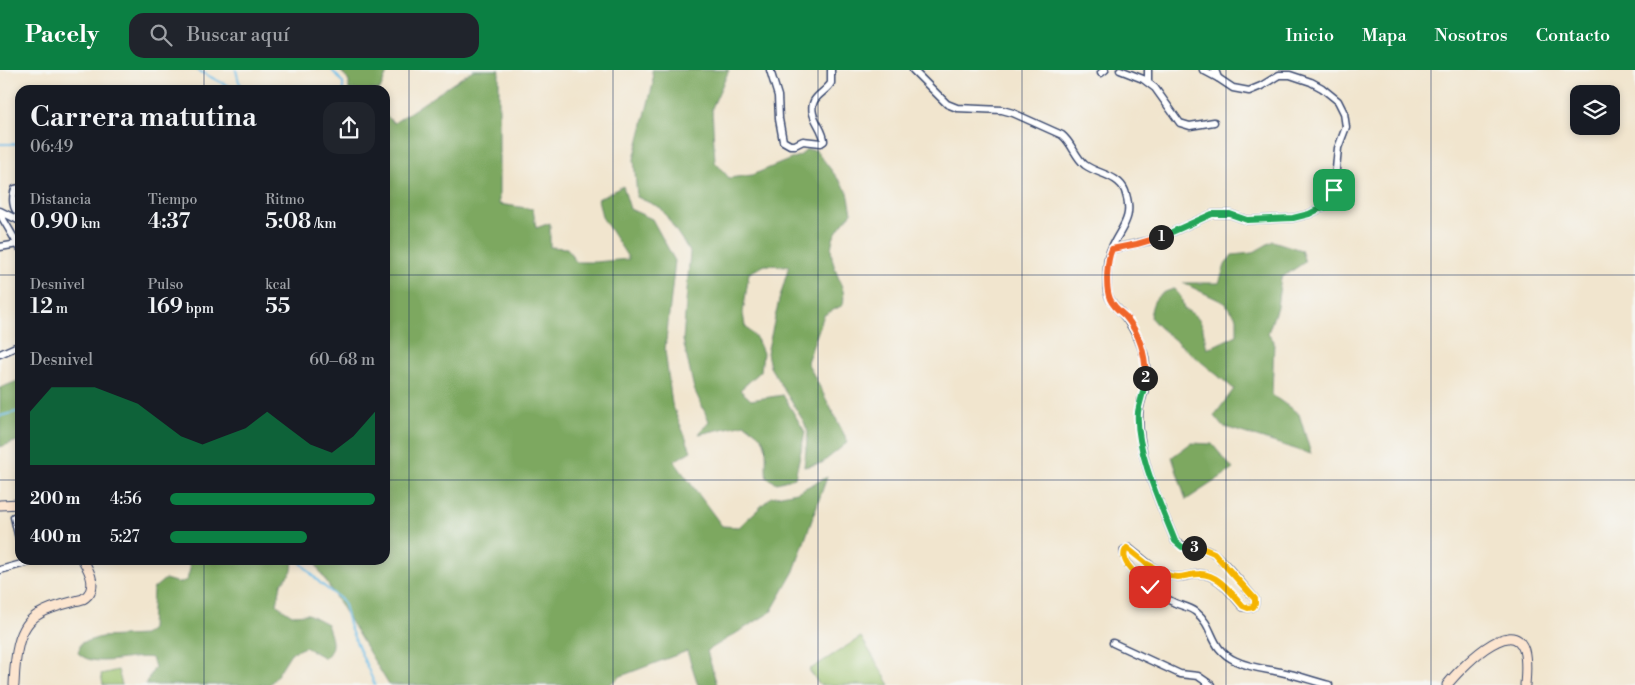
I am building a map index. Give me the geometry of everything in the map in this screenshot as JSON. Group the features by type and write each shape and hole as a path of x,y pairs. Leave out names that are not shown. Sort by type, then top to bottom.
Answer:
{"main road":[{"path":"0,505 15,504"},
{"path":"14,685 18,647 26,626 38,614 89,595 92,582 84,565"},
{"path":"1447,685 1456,673 1473,658 1500,639 1510,637 1518,640 1524,649 1525,685"},
{"path":"1526,670 1532,685"}],"street":[{"path":"770,70 778,96 783,141 790,145 795,145 803,141 821,143 824,141 815,120 813,105 815,100 831,83 831,70"},
{"path":"913,70 947,104 957,108 1002,110 1014,113 1062,135 1068,140 1085,165 1120,183 1125,191 1130,213 1108,260 1107,291 1110,300 1126,318 1134,331 1144,355 1145,388 1138,412 1140,435 1146,464 1175,541 1182,547 1202,548 1214,553 1255,599 1255,604 1253,607 1248,608 1243,606 1222,584 1209,576 1201,574 1182,578 1162,573 1147,564 1129,548 1124,550 1125,559 1130,568 1150,587 1166,598 1196,612 1210,630 1214,642 1227,657 1256,668 1283,672 1329,685"},
{"path":"1120,70 1148,82 1155,88 1180,123 1190,126 1214,122"},
{"path":"1148,70 1148,82"},
{"path":"1112,249 1157,239 1212,214 1230,214 1247,220 1293,218 1309,214 1323,207 1334,190 1338,148 1346,127 1344,113 1338,101 1322,88 1290,74 1279,75 1249,91 1232,88 1202,70"},
{"path":"1215,70 1218,78"},
{"path":"15,189 13,206 15,212"},
{"path":"0,212 15,219"},
{"path":"0,212 15,239"},
{"path":"0,247 15,246"},
{"path":"0,354 15,347"},
{"path":"14,517 15,521"},
{"path":"0,570 15,565"},
{"path":"1114,643 1180,674 1198,676 1210,685"}],"green space":[{"path":"340,70 388,70 382,85 349,85 349,81"},
{"path":"473,70 499,70 499,204 533,209 536,228 550,223 550,247 567,248 576,262 629,259 602,217 598,199 623,186 630,209 652,219 675,261 665,350 672,404 691,451 674,461 722,526 739,527 771,497 797,492 827,477 794,571 771,612 707,651 717,685 698,685 687,651 621,676 609,685 389,685 316,565 390,565 390,119 394,123"},
{"path":"652,70 729,70 712,108 715,162 729,178 752,175 801,155 805,150 816,150 848,192 852,213 834,236 831,250 832,259 842,286 843,305 824,315 807,362 848,442 822,463 804,467 808,432 804,422 770,367 767,353 789,266 765,265 749,273 743,313 745,326 757,339 763,353 761,371 740,390 751,400 783,395 805,432 795,478 777,483 767,478 764,441 758,433 745,424 699,434 709,421 694,389 683,340 690,252 661,208 637,197 634,159 653,84"},
{"path":"1273,241 1301,250 1305,262 1281,278 1277,307 1268,333 1274,341 1272,395 1299,414 1311,454 1222,426 1214,416 1234,389 1159,327 1150,317 1156,298 1174,289 1181,297 1184,309 1196,316 1202,324 1207,349 1237,335 1237,318 1225,303 1183,283 1219,283 1225,265 1232,255 1252,253"},
{"path":"15,382 15,442 0,447 0,388"},
{"path":"1191,443 1212,444 1233,469 1186,500 1172,457"},
{"path":"189,565 293,565 292,571 281,584 277,605 292,615 308,614 327,624 332,642 329,654 325,658 305,647 291,653 269,685 146,685 155,667 152,658 143,657 103,661 85,658 78,653 81,643 101,637 144,635 151,629 153,589 165,579 179,583 187,580 190,569"},
{"path":"861,637 890,685 820,685 809,670"},
{"path":"118,670 122,685 103,685 101,674"}],"waterway":[{"path":"197,70 227,85"},
{"path":"236,70 242,85"},
{"path":"332,70 343,85"},
{"path":"0,144 15,144"},
{"path":"0,416 15,412"},
{"path":"303,565 320,583 343,601 350,628 375,685"}],"route":[{"path":"1150,587 1130,568 1124,553 1124,550 1127,548 1162,573 1182,578 1201,574 1209,576 1222,584 1243,606 1248,608 1253,607 1255,604 1255,599 1214,553 1202,548 1182,547 1175,541 1146,464 1140,435 1138,412 1145,388 1144,355 1134,331 1126,318 1110,300 1107,291 1110,252 1112,249 1157,239 1212,214 1230,214 1247,220 1293,218 1309,214 1323,207 1334,190"}]}
